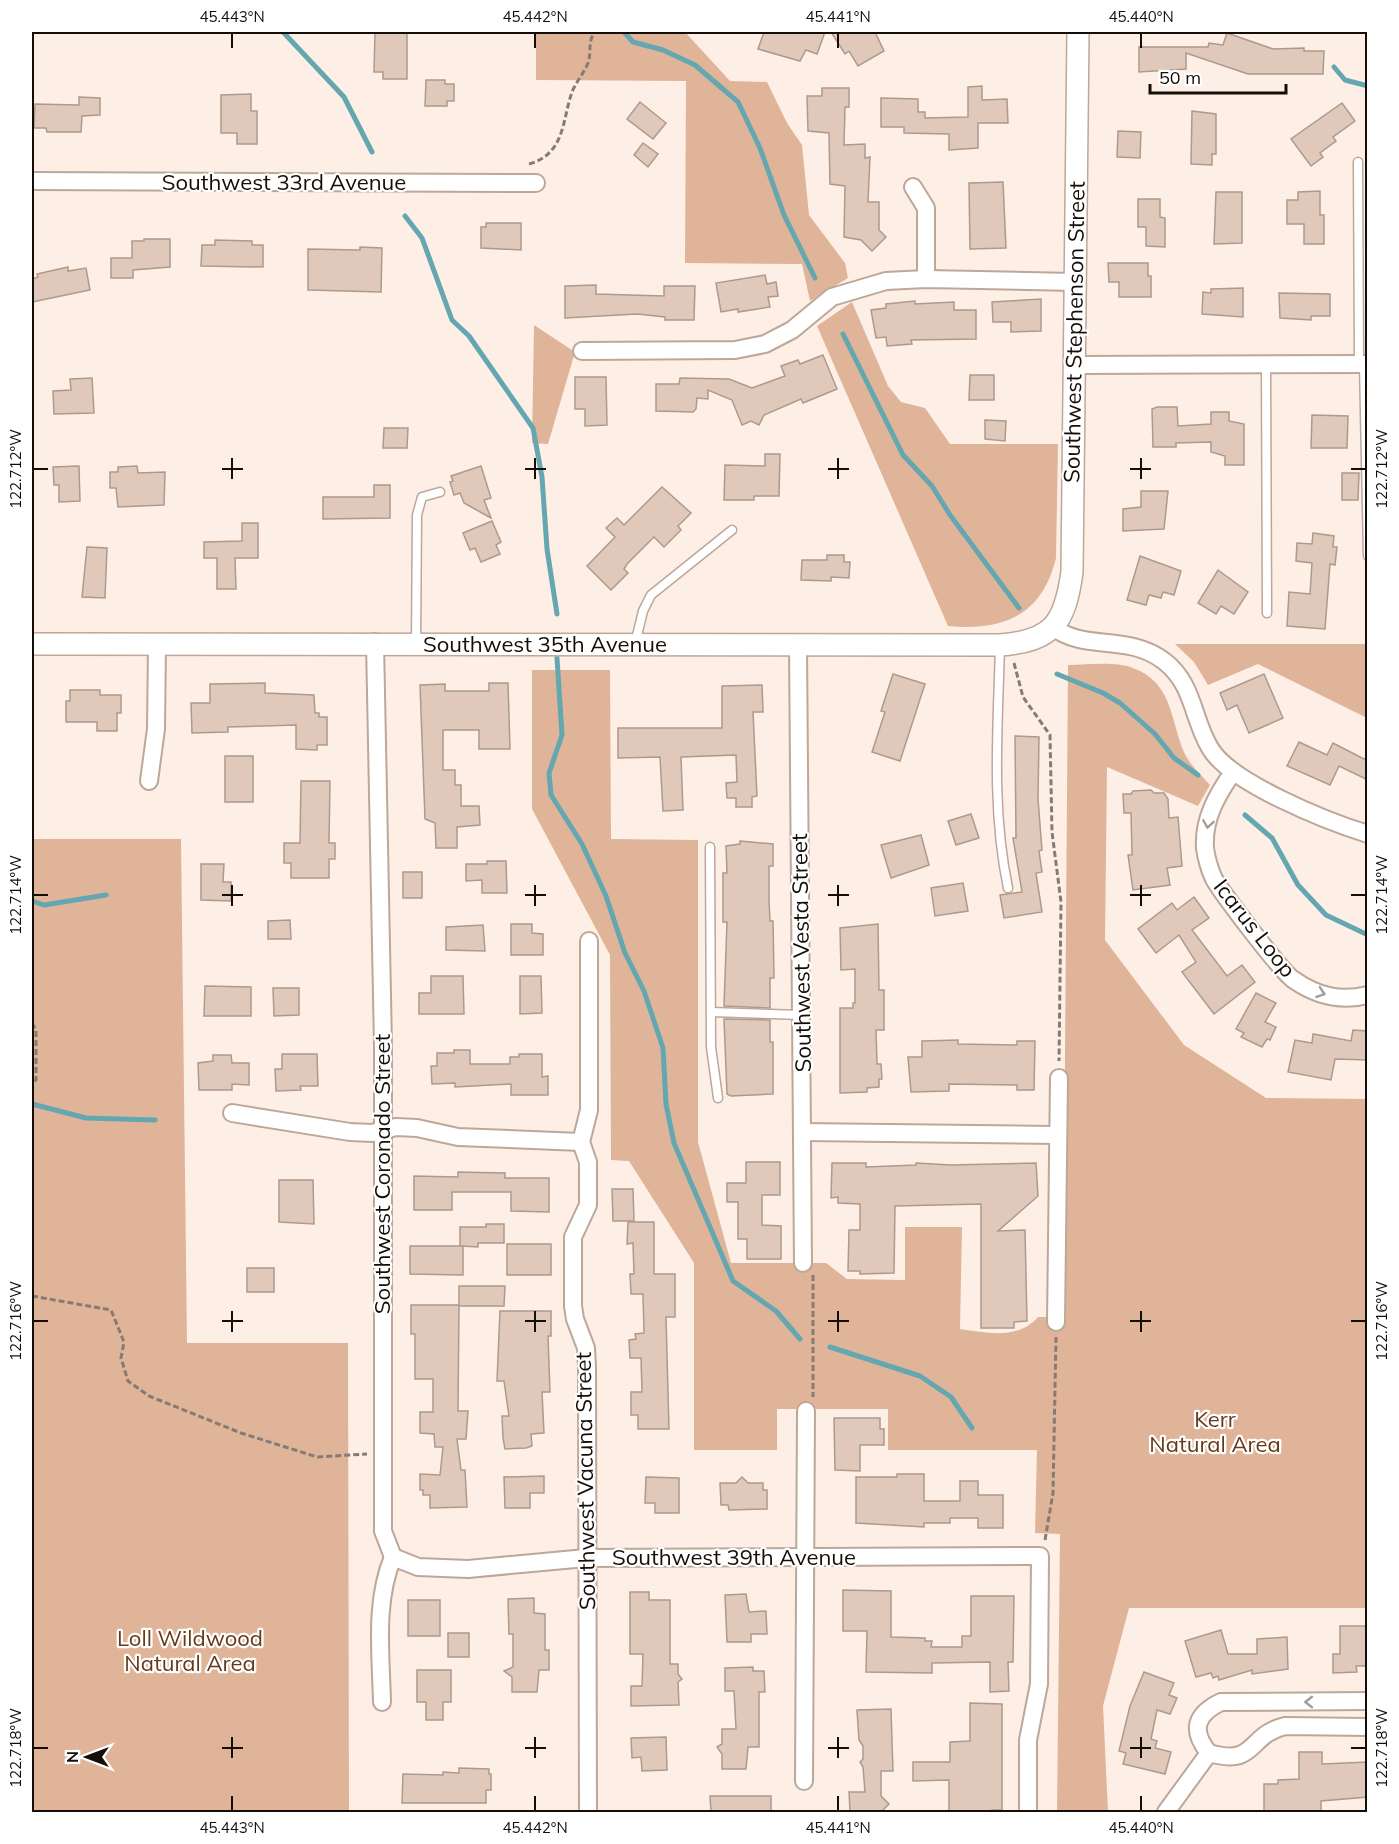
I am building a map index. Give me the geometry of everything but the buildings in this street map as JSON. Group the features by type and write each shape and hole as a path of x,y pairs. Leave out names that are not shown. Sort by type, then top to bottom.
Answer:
{"street":[{"name":"Southwest Stephenson Street","path":"1053,627 1065,607 1072,572 1078,32"},
{"name":"Southwest 33rd Avenue","path":"32,181 536,183"},
{"path":"914,188 926,208 926,279"},
{"path":"582,351 735,350 765,344 792,330 832,297 886,281 926,279 1074,282"},
{"path":"1073,365 1363,364"},
{"path":"1053,627 1074,639 1134,645 1165,662 1180,677 1189,692 1210,750 1233,772 1327,822 1368,834"},
{"name":"Southwest 35th Avenue","path":"32,644 375,642 635,645 1005,644 1034,640 1053,627"},
{"name":"Southwest Coronado Street","path":"375,642 383,1046 381,1132 383,1531 393,1557"},
{"name":"Southwest Vesta Street","path":"798,644 803,1263"},
{"path":"149,781 156,729 157,645"},
{"name":"Icarus Loop","path":"1233,772 1218,794 1207,819 1205,849 1214,878 1291,979 1321,996 1351,999 1368,995"},
{"name":"Southwest Vacuna Street","path":"588,1812 587,1367 586,1348 573,1311 573,1237 588,1204 588,1162 581,1142 588,1110 589,941"},
{"path":"1056,1322 1059,1078"},
{"path":"232,1113 350,1132 381,1132 396,1127 417,1128 458,1137 581,1142"},
{"path":"802,1132 1057,1136"},
{"path":"804,1781 806,1411"},
{"path":"1028,1812 1028,1740 1039,1684 1040,1556"},
{"name":"Southwest 39th Avenue","path":"393,1557 418,1567 468,1569 586,1558 1040,1556"},
{"path":"382,1702 382,1604 387,1573 393,1557"},
{"path":"1209,1753 1198,1731 1199,1721 1206,1709 1221,1702 1368,1701"},
{"path":"1209,1753 1240,1756 1271,1729 1285,1726 1368,1727"},
{"path":"1166,1812 1209,1753"}],"lane":[{"path":"1358,162 1368,556"},
{"path":"1266,365 1267,613"},
{"path":"416,643 418,503 422,497 440,492"},
{"path":"635,645 643,611 651,595 732,530"},
{"path":"1005,644 996,787 1001,853 1008,888"},
{"path":"710,847 712,1065 718,1098"},
{"path":"711,1012 802,1015"}],"path":[{"path":"511,183 529,165 540,161 561,138 572,91 588,61 589,40 595,32"},
{"path":"1005,644 1023,697 1050,735 1052,832 1061,902 1059,1078"},
{"path":"32,1023 36,1030 36,1080 32,1083"},
{"path":"803,1263 813,1276 813,1405 806,1411"},
{"path":"32,1296 111,1310 124,1342 121,1358 128,1381 148,1396 241,1433 317,1457 384,1452"},
{"path":"1040,1556 1051,1519 1053,1493 1056,1322"}],"green space":[{"path":"536,32 685,32 730,81 767,82 787,123 802,145 809,215 845,263 848,278 810,301 802,264 685,263 686,81 536,80"},
{"path":"852,302 888,386 901,402 925,408 950,444 1058,444 1056,558 1050,578 1041,594 1017,616 986,626 948,626 817,326"},
{"path":"534,325 575,352 548,444 532,443"},
{"path":"1175,644 1367,644 1367,718 1258,664 1208,685 1194,662"},
{"name":"Kerr Natural Area","path":"1068,665 1126,666 1146,675 1156,683 1168,703 1186,757 1210,785 1198,806 1107,767 1105,940 1184,1045 1266,1098 1367,1099 1367,1608 1129,1608 1103,1706 1108,1812 1057,1812 1060,1534 1035,1533 1037,1450 888,1450 888,1409 777,1409 777,1450 694,1450 694,1263 629,1161 611,1160 610,955 532,809 532,670 610,670 611,839 698,840 698,1142 731,1263 826,1263 847,1279 905,1280 905,1227 962,1227 960,1329 992,1333 1012,1332 1030,1324 1038,1317 1063,1317"},
{"name":"Loll Wildwood Natural Area","path":"32,839 181,839 187,1343 348,1343 349,1812 32,1812"}],"waterway":[{"path":"283,32 344,97 372,152"},
{"path":"624,32 633,42 663,50 695,65 738,102 760,148 784,215 815,278"},
{"path":"1334,67 1345,80 1368,86"},
{"path":"405,216 422,238 452,320 469,336 533,428 542,477 547,549 557,614"},
{"path":"843,334 903,455 932,486 950,515 1019,608"},
{"path":"557,658 562,735 549,773 551,795 582,844 606,896 625,953 644,991 663,1048 666,1104 674,1143 733,1281 776,1311 800,1339"},
{"path":"1057,674 1103,693 1120,703 1155,734 1174,758 1198,775"},
{"path":"1245,815 1272,838 1298,885 1326,915 1368,935"},
{"path":"32,901 44,905 106,895"},
{"path":"32,1104 86,1118 155,1120"},
{"path":"830,1347 920,1376 951,1397 972,1428"}]}
